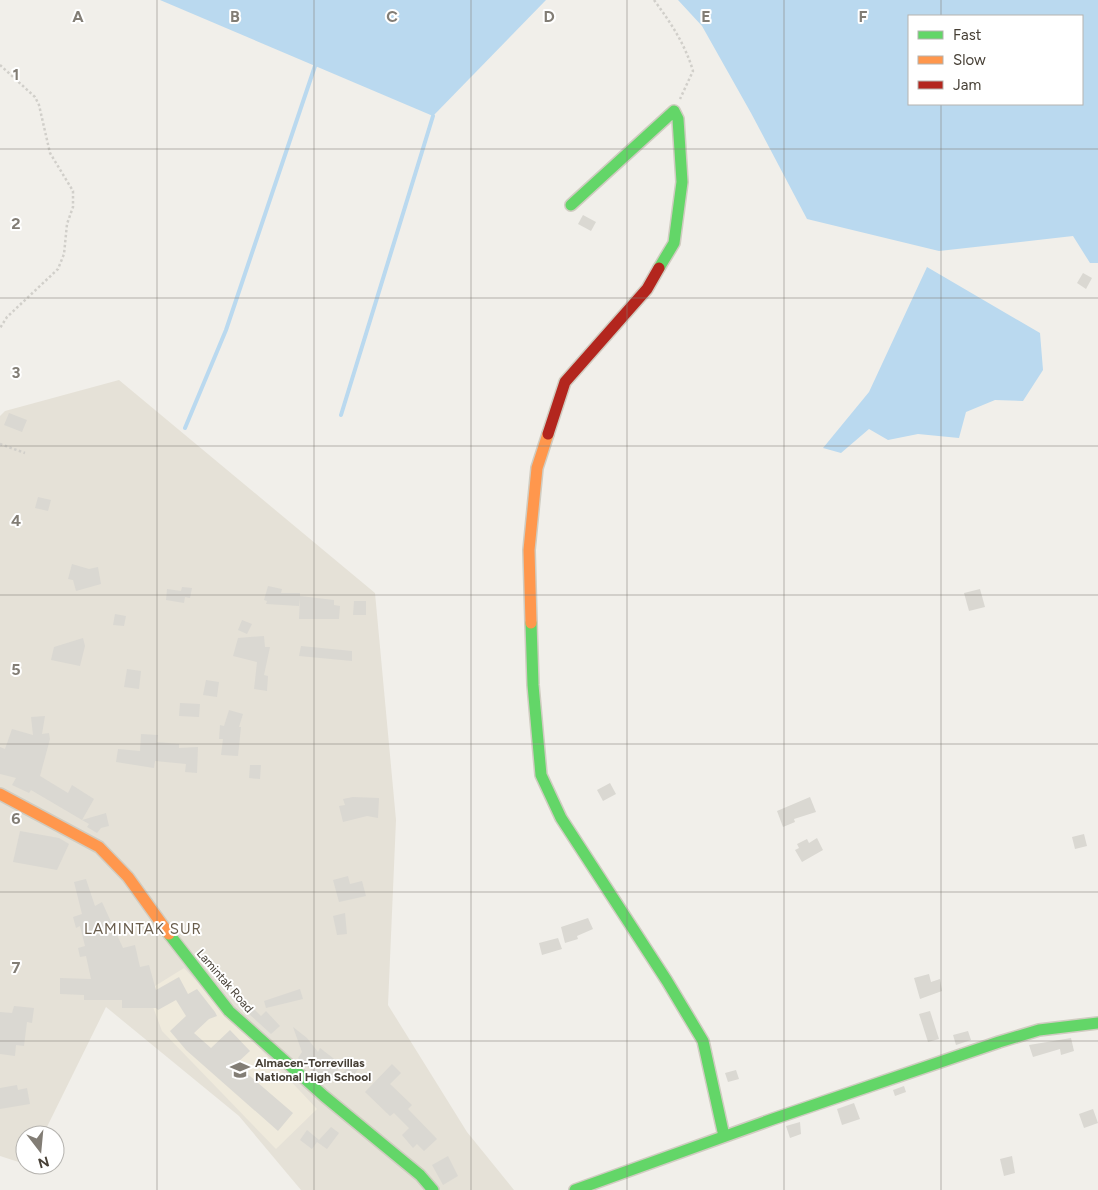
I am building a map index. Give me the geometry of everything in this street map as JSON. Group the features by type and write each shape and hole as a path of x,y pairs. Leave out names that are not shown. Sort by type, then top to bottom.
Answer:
{"street":[{"path":"571,205 674,111 678,119 682,182 674,243 647,289 565,382 537,468 529,550 533,685 541,775 562,818 667,981 703,1041 724,1136"},
{"name":"Lamintak Road","path":"0,794 99,847 128,877 187,960 229,1011 324,1096 420,1175 433,1190"},
{"path":"575,1190 724,1136 999,1042 1039,1030 1098,1023"}],"path":[{"path":"654,0 676,30 685,47 693,72 674,111"},
{"path":"0,65 35,97 40,105 50,153 73,191 73,207 66,224 64,254 58,269 7,317 0,328"},
{"path":"0,444 25,453"}],"shaded area":[{"path":"119,380 375,593 396,820 388,1005 467,1132 514,1190 301,1190 239,1116 106,1007 48,1125 15,1125 15,1161 0,1156 0,416 5,411"},
{"name":"Almacen-Torrevillas National High School","path":"184,968 317,1109 276,1149 162,1031 147,991"}],"water":[{"path":"160,0 546,0 433,116"},
{"path":"678,0 1098,0 1098,263 1090,263 1073,236 939,251 807,219 702,26"},
{"path":"927,267 1040,333 1043,370 1023,401 995,400 966,412 959,438 918,434 888,440 869,429 841,453 823,448 869,392"}],"building":[{"path":"583,215 596,222 591,231 578,224"},
{"path":"1083,273 1092,278 1086,289 1077,283"},
{"path":"9,413 27,420 22,432 4,425"},
{"path":"38,497 51,500 48,511 35,508"},
{"path":"72,564 89,569 98,567 101,584 76,591 73,580 68,579"},
{"path":"268,586 282,589 281,593 300,593 300,596 334,600 334,605 340,606 339,619 299,619 300,598 299,606 266,604 267,601 264,600"},
{"path":"182,587 192,588 190,598 185,597 184,603 166,600 167,589 181,591"},
{"path":"980,589 985,607 969,611 964,593"},
{"path":"354,601 366,601 366,615 353,615"},
{"path":"115,614 126,616 124,626 113,625"},
{"path":"242,620 252,624 247,634 238,630"},
{"path":"264,636 265,647 270,647 264,675 268,676 267,691 254,689 257,662 233,656 238,638"},
{"path":"83,638 85,646 80,666 51,660 54,647"},
{"path":"301,646 352,651 352,661 299,656"},
{"path":"127,669 141,671 139,689 124,687"},
{"path":"206,680 219,682 217,697 203,695"},
{"path":"180,703 200,704 199,717 179,716"},
{"path":"229,710 243,714 239,727 241,727 238,756 221,755 223,739 219,739 220,725 224,726"},
{"path":"45,716 42,734 49,733 50,739 40,776 68,793 72,785 94,799 82,820 31,790 29,793 12,785 16,778 0,774 0,747 5,749 12,729 33,735 31,717"},
{"path":"141,734 158,735 157,742 179,744 179,748 198,747 197,773 185,772 186,764 155,761 154,768 116,762 118,749 140,751"},
{"path":"250,765 261,765 260,779 249,778"},
{"path":"610,783 616,794 603,801 597,790"},
{"path":"353,797 379,798 378,818 367,816 343,822 339,806 345,805 343,799"},
{"path":"810,797 816,812 794,819 795,822 783,827 777,811"},
{"path":"106,813 109,826 101,828 97,833 87,827 89,824 82,820"},
{"path":"20,831 59,838 69,844 57,870 13,862"},
{"path":"1084,834 1087,846 1075,849 1072,837"},
{"path":"817,838 823,850 802,862 795,850 799,848 797,844 807,839 809,843"},
{"path":"348,876 350,884 362,881 366,896 339,902 333,880"},
{"path":"86,879 95,906 102,902 123,948 135,945 140,967 149,965 156,990 179,977 188,994 197,989 215,1012 217,1016 209,1019 194,1033 211,1048 230,1030 250,1051 236,1064 293,1113 278,1131 186,1050 170,1031 186,1016 176,1000 158,1010 156,1008 122,1008 122,1000 84,1000 84,995 60,994 60,978 91,979 86,956 80,957 78,948 85,946 80,926 76,928 73,917 82,914 74,882"},
{"path":"345,913 347,934 337,935 333,916"},
{"path":"588,918 593,929 577,936 578,939 565,943 561,927"},
{"path":"558,938 562,949 542,955 539,943"},
{"path":"929,974 931,982 940,979 942,991 920,999 914,978"},
{"path":"300,989 303,999 266,1008 264,1001"},
{"path":"14,1006 34,1008 32,1023 27,1022 24,1046 16,1045 15,1056 0,1054 0,1012 12,1013"},
{"path":"254,1009 261,1016 266,1011 280,1026 271,1034 249,1014"},
{"path":"930,1011 939,1039 928,1042 919,1014"},
{"path":"293,1027 307,1038 318,1052 320,1048 342,1065 327,1084 298,1058 302,1052"},
{"path":"968,1031 971,1040 956,1045 953,1035"},
{"path":"1071,1038 1074,1051 1061,1055 1060,1049 1033,1057 1029,1045"},
{"path":"353,1061 360,1067 349,1081 341,1075"},
{"path":"392,1064 401,1073 390,1084 412,1105 408,1109 437,1139 424,1151 417,1144 413,1148 402,1135 409,1128 394,1113 390,1116 365,1092"},
{"path":"736,1070 739,1079 728,1082 725,1073"},
{"path":"17,1085 18,1090 27,1088 30,1104 0,1109 0,1088"},
{"path":"904,1086 906,1092 895,1096 893,1090"},
{"path":"854,1103 860,1119 842,1125 837,1109"},
{"path":"1093,1109 1098,1123 1084,1128 1079,1114"},
{"path":"800,1122 801,1134 790,1138 786,1126"},
{"path":"331,1127 339,1133 327,1149 317,1142 312,1149 300,1140 307,1130 319,1140"},
{"path":"448,1156 458,1176 443,1185 432,1165"},
{"path":"1012,1156 1015,1173 1004,1176 1000,1159"}],"waterway":[{"path":"185,428 226,330 315,66"},
{"path":"341,415 433,116"}],"traffic: fast":[{"path":"571,205 674,111 678,119 682,182 674,243 659,268"},
{"path":"531,623 533,685 541,775 561,818 667,981 703,1041 724,1136"},
{"path":"169,934 229,1011 324,1096 420,1175 433,1190"},
{"path":"575,1190 773,1119 999,1042 1039,1030 1098,1023"}],"traffic: slow":[{"path":"531,623 529,550 537,468 548,434"},
{"path":"0,794 99,847 128,877 169,934"}],"traffic: jam":[{"path":"548,434 565,382 647,289 659,268"}],"place":[{"name":"Almacen-Torrevillas National High School","path":"240,1070"}],"district":[{"name":"LAMINTAK SUR","path":"143,929"}]}
